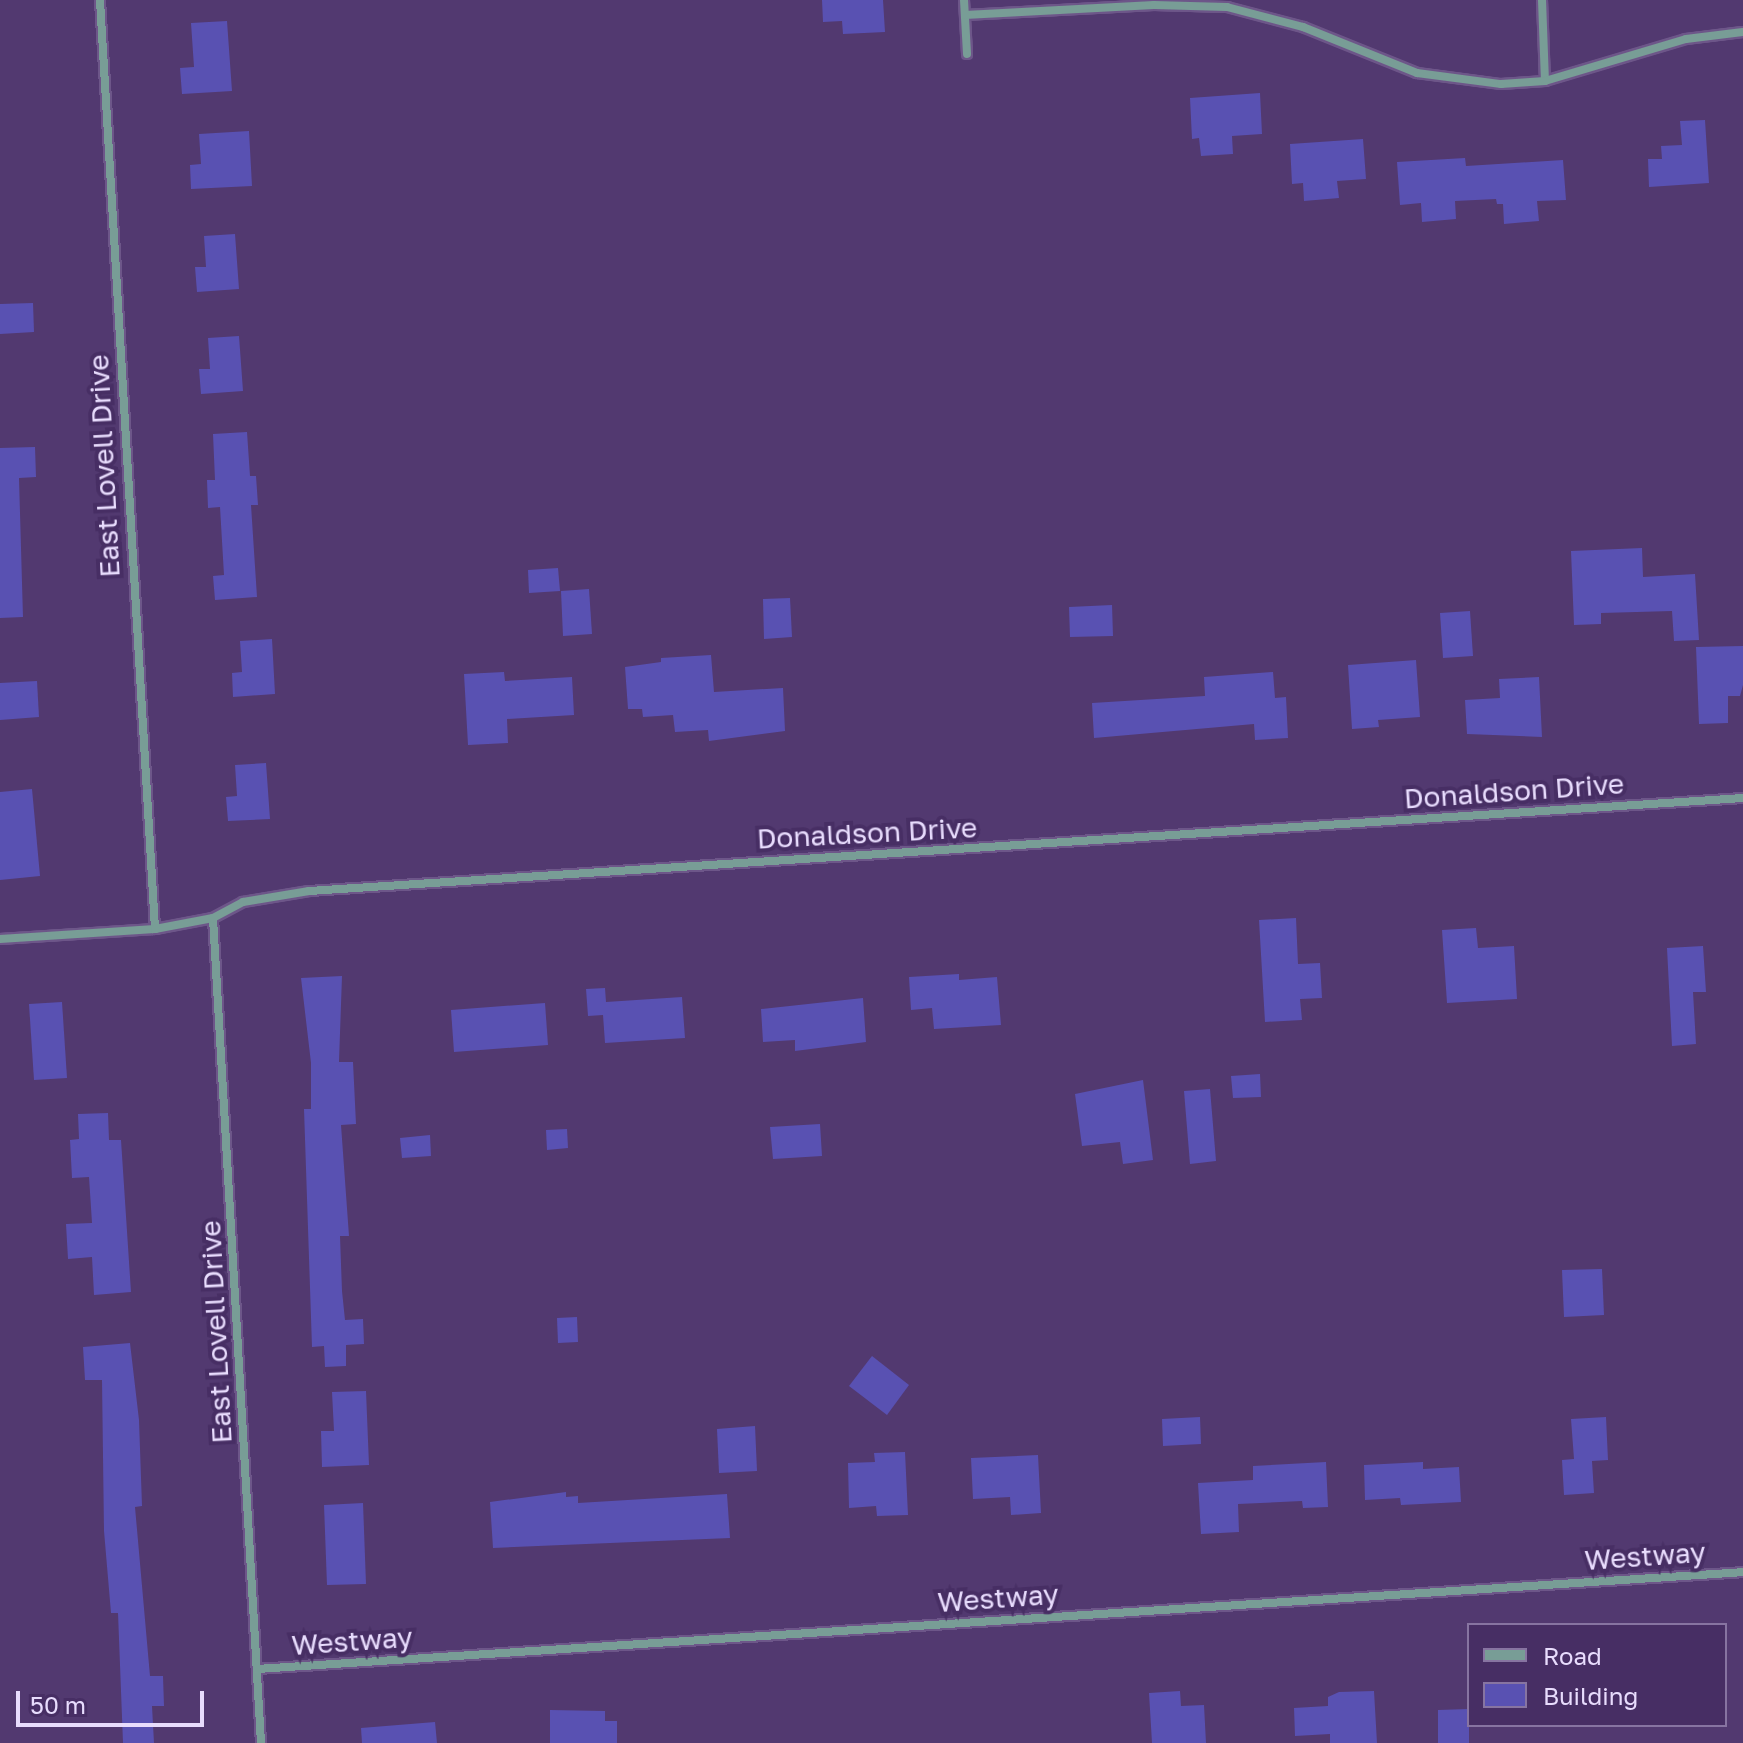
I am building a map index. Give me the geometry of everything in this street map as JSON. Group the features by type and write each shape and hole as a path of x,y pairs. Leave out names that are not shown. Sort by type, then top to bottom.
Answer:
{"street":[{"name":"East Lovell Drive","path":"100,0 155,929"},
{"path":"964,0 967,54"},
{"path":"1542,0 1545,81"},
{"path":"965,15 1154,5 1227,7 1280,19 1443,80 1545,81 1674,42 1743,32"},
{"name":"Donaldson Drive","path":"0,939 155,929 213,918 243,902 309,891 1743,798"},
{"name":"East Lovell Drive","path":"213,918 261,1743"},
{"name":"Westway","path":"257,1669 1743,1572"}],"building":[{"path":"822,0 883,0 885,32 843,34 842,21 823,22"},
{"path":"227,21 232,91 182,94 180,68 194,67 191,23"},
{"path":"1260,93 1262,134 1232,136 1233,154 1201,156 1199,138 1192,139 1190,98"},
{"path":"1705,120 1709,183 1649,187 1648,159 1662,159 1661,146 1682,145 1680,121"},
{"path":"249,131 252,186 191,189 190,165 201,164 199,134"},
{"path":"1363,139 1366,179 1337,181 1339,198 1304,201 1303,183 1292,184 1290,144"},
{"path":"1465,158 1466,166 1563,160 1566,200 1537,201 1539,221 1504,224 1503,204 1497,204 1496,199 1455,201 1456,219 1422,222 1421,203 1400,205 1397,162"},
{"path":"235,234 239,289 197,292 195,267 206,267 204,236"},
{"path":"33,303 34,332 0,334 0,304"},
{"path":"239,336 243,391 201,394 199,369 210,369 208,338"},
{"path":"247,432 250,476 256,476 258,505 251,505 257,597 215,600 213,576 224,575 220,507 208,508 207,480 215,480 213,434"},
{"path":"35,447 36,477 19,478 23,617 0,618 0,448"},
{"path":"1642,548 1643,577 1695,574 1699,640 1674,641 1672,611 1601,613 1601,624 1574,625 1571,551"},
{"path":"558,568 560,591 529,593 528,570"},
{"path":"589,589 592,634 563,636 561,591"},
{"path":"790,598 792,637 764,639 763,599"},
{"path":"1112,605 1113,636 1070,637 1069,607"},
{"path":"1470,611 1473,656 1443,658 1440,613"},
{"path":"272,639 275,694 233,697 232,673 242,672 240,641"},
{"path":"1743,646 1743,685 1740,696 1728,696 1728,723 1699,724 1696,647"},
{"path":"711,655 714,692 783,688 785,731 709,741 708,730 675,732 673,715 643,717 642,709 628,709 625,667 661,662 661,658"},
{"path":"1416,660 1420,717 1378,720 1379,727 1352,729 1348,665"},
{"path":"504,672 505,681 572,677 574,715 507,719 508,743 468,745 464,674"},
{"path":"1273,672 1275,698 1286,697 1288,738 1255,740 1254,724 1094,738 1092,703 1205,696 1204,677"},
{"path":"1539,677 1542,737 1467,734 1465,700 1500,698 1499,679"},
{"path":"37,681 39,717 0,720 0,683"},
{"path":"266,763 270,819 228,821 226,797 237,796 235,765"},
{"path":"32,789 40,876 0,880 0,792"},
{"path":"1296,918 1298,964 1320,963 1322,998 1300,999 1302,1020 1265,1022 1259,920"},
{"path":"1476,928 1478,948 1514,946 1517,999 1447,1003 1442,930"},
{"path":"1703,946 1706,992 1693,992 1696,1044 1672,1046 1667,948"},
{"path":"959,974 959,980 997,977 1001,1025 934,1029 932,1008 911,1010 909,977"},
{"path":"342,976 339,1062 353,1062 356,1124 341,1125 349,1236 340,1236 342,1291 345,1320 363,1319 364,1344 346,1345 346,1366 325,1367 324,1346 312,1347 304,1109 311,1109 311,1063 301,978"},
{"path":"605,988 606,1002 682,997 685,1038 605,1043 603,1015 588,1016 586,989"},
{"path":"863,998 866,1042 795,1051 795,1040 763,1042 761,1009"},
{"path":"62,1002 67,1078 34,1080 29,1004"},
{"path":"545,1003 548,1045 454,1052 451,1010"},
{"path":"1260,1074 1261,1097 1233,1098 1231,1076"},
{"path":"1143,1080 1153,1160 1123,1164 1120,1142 1082,1146 1075,1094"},
{"path":"1210,1089 1216,1161 1190,1164 1184,1091"},
{"path":"108,1113 109,1140 121,1140 131,1292 94,1295 92,1257 68,1259 66,1224 92,1223 89,1177 72,1178 70,1140 79,1139 78,1114"},
{"path":"820,1124 822,1156 773,1159 770,1127"},
{"path":"567,1129 568,1148 547,1150 546,1130"},
{"path":"430,1135 431,1156 402,1158 400,1138"},
{"path":"1602,1269 1604,1315 1564,1317 1562,1270"},
{"path":"577,1317 578,1342 558,1343 557,1318"},
{"path":"130,1343 139,1420 142,1506 135,1507 150,1676 163,1676 164,1706 152,1706 154,1743 123,1743 118,1613 111,1613 104,1531 102,1380 85,1380 83,1347"},
{"path":"872,1356 909,1385 887,1415 849,1386"},
{"path":"366,1391 369,1465 322,1467 321,1431 334,1431 332,1392"},
{"path":"1200,1417 1201,1444 1163,1446 1162,1419"},
{"path":"1606,1417 1608,1460 1592,1461 1594,1493 1564,1495 1562,1460 1574,1459 1571,1419"},
{"path":"755,1426 757,1471 719,1473 717,1429"},
{"path":"905,1452 908,1515 877,1516 876,1506 849,1508 848,1463 875,1462 874,1453"},
{"path":"1038,1455 1041,1513 1011,1515 1010,1497 973,1499 971,1458"},
{"path":"1326,1462 1328,1507 1303,1508 1302,1501 1238,1504 1239,1532 1201,1534 1198,1483 1253,1480 1253,1466"},
{"path":"1423,1462 1423,1469 1459,1467 1461,1502 1401,1505 1400,1498 1365,1500 1364,1465"},
{"path":"566,1492 566,1497 578,1496 578,1503 727,1494 730,1538 493,1548 490,1502"},
{"path":"363,1503 366,1584 327,1585 324,1505"},
{"path":"1180,1691 1181,1706 1204,1705 1206,1743 1152,1743 1149,1693"},
{"path":"1374,1691 1377,1743 1330,1743 1330,1734 1295,1736 1294,1708 1328,1706 1328,1697 1339,1692"},
{"path":"1467,1709 1469,1743 1438,1743 1438,1710"},
{"path":"550,1710 605,1711 605,1721 617,1721 617,1743 550,1743"},
{"path":"435,1722 437,1743 362,1743 361,1728"}]}
